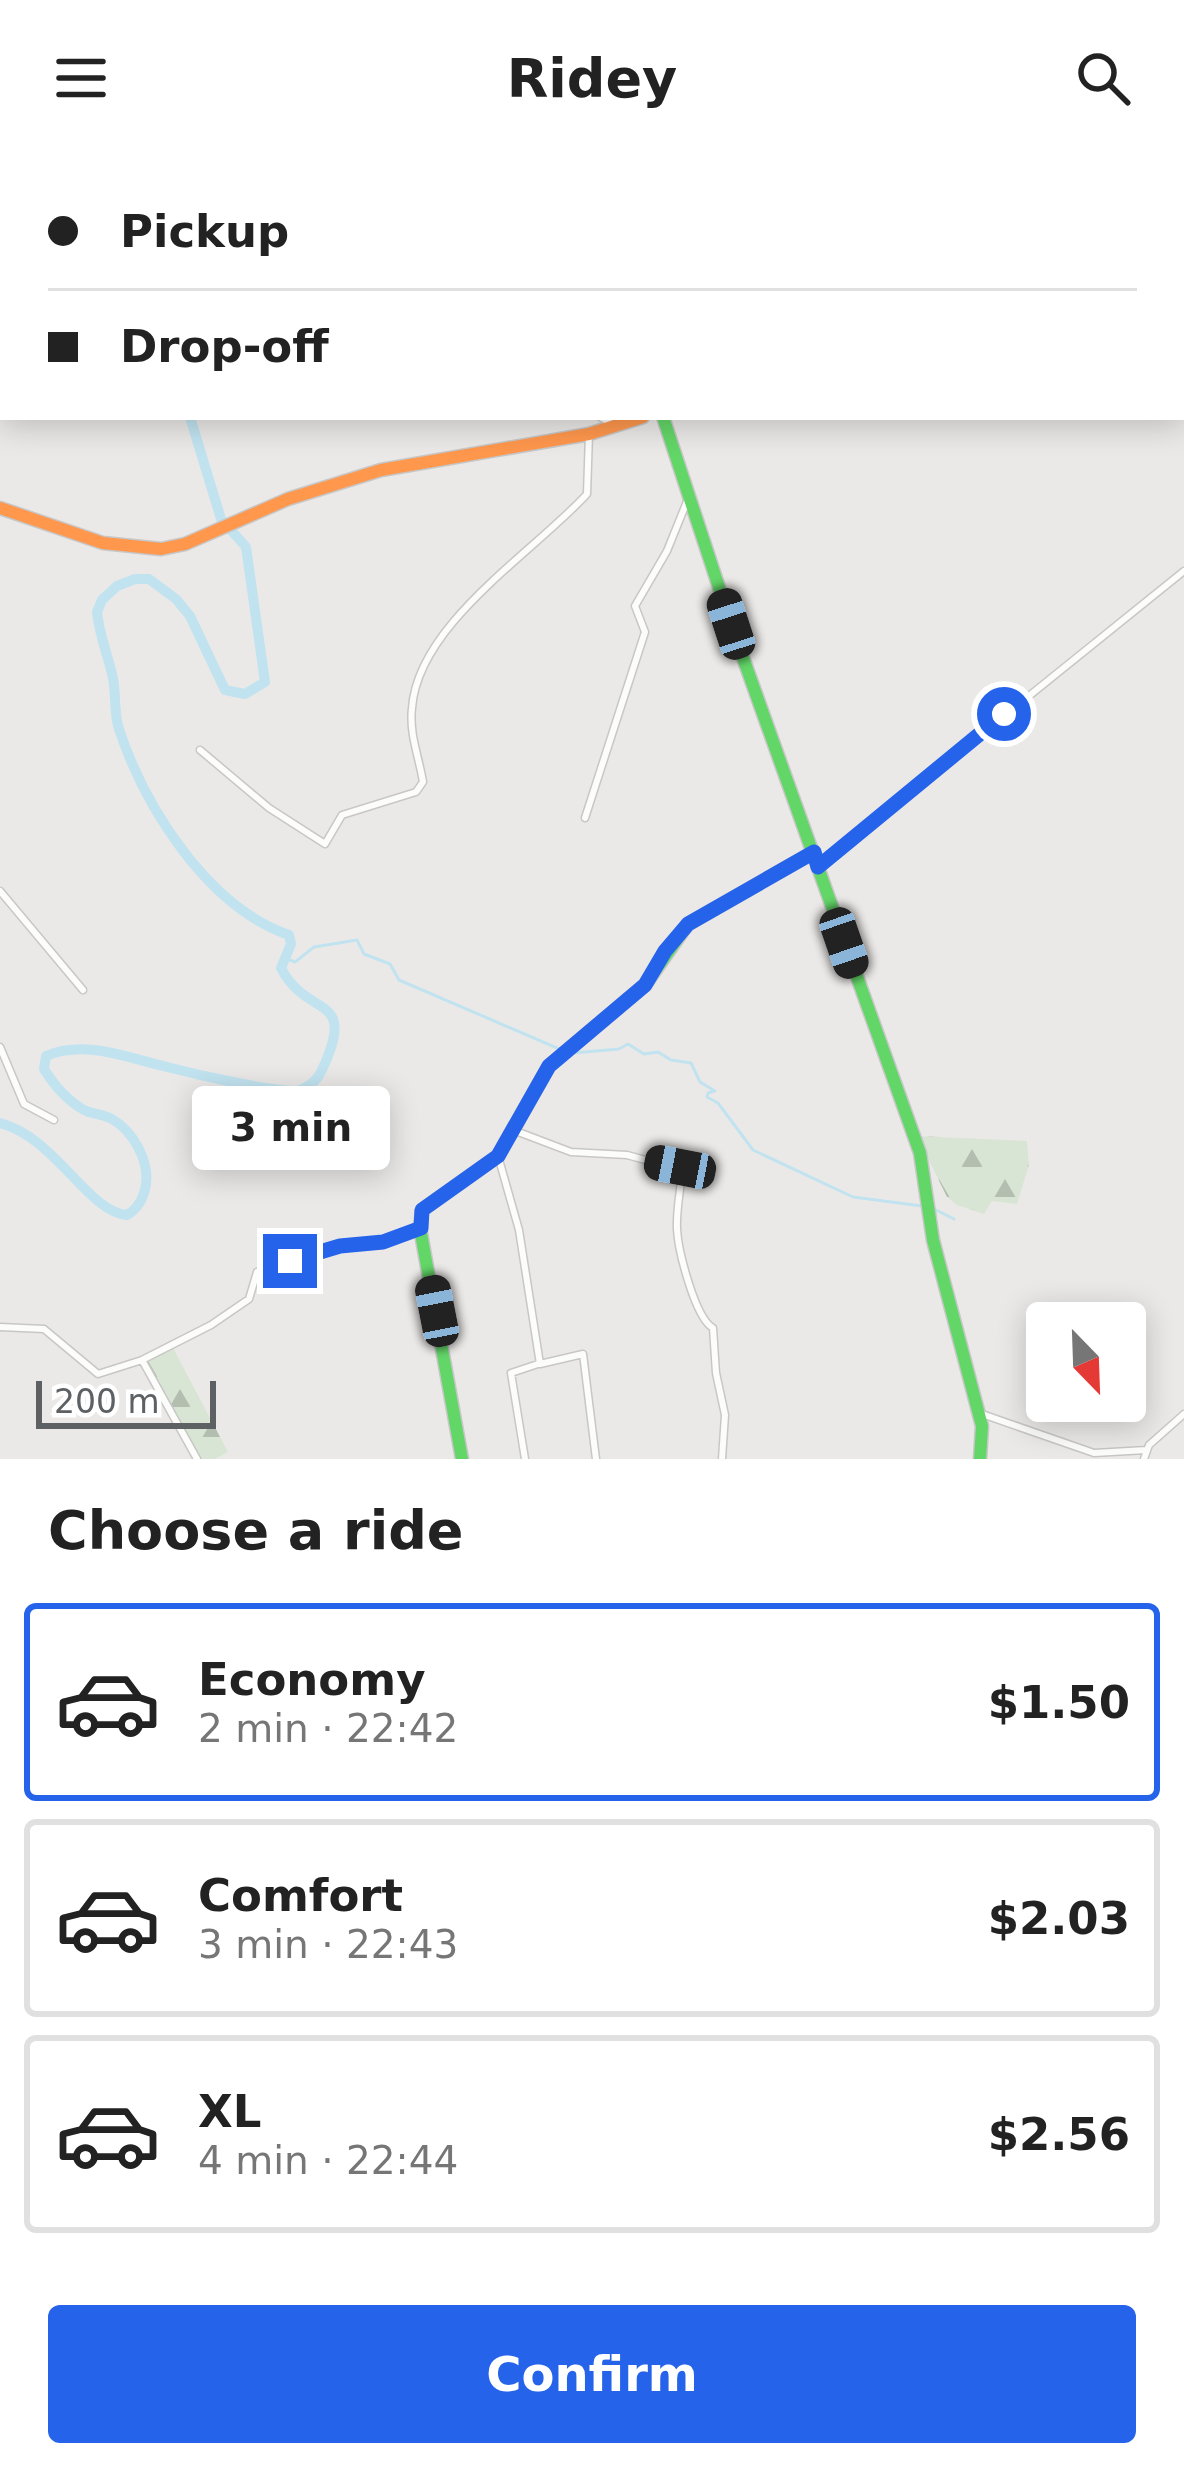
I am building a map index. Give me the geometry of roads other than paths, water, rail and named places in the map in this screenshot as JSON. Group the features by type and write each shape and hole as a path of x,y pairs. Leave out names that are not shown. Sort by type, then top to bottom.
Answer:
{"street":[{"path":"605,420 620,428"},
{"path":"0,508 103,543 172,547 288,499 381,470 620,428 637,420"},
{"path":"664,420 920,1153 933,1240 979,1413 980,1459"},
{"path":"200,749 269,808 325,844 342,815 416,792 423,782 411,712 430,652 449,623 552,532 587,494 589,434"},
{"path":"585,818 645,632 635,606 667,551 689,496"},
{"path":"818,867 1184,571"},
{"path":"462,1459 421,1228 422,1210 498,1156 561,1054 645,985 688,924 814,852"},
{"path":"0,891 83,990"},
{"path":"0,1047 24,1104 54,1120"},
{"path":"513,1130 571,1152 627,1154 682,1170 678,1237 697,1311 713,1328 724,1415 722,1459"},
{"path":"498,1156 519,1230 540,1364"},
{"path":"0,1327 52,1333 98,1374 142,1360 211,1324 249,1299 257,1272 265,1268 340,1246 383,1242 421,1228"},
{"path":"525,1459 511,1373 583,1354 596,1459"},
{"path":"142,1360 197,1459"},
{"path":"979,1413 1094,1454 1145,1455 1184,1414"}],"waterway":[{"path":"0,1123 37,1143 99,1202 127,1215 140,1202 146,1184 138,1147 120,1124 84,1110 67,1097 44,1069 46,1056 76,1049 106,1052 233,1082 298,1091 318,1078 334,1037 330,1014 302,994 281,968 291,944 289,935 232,902 183,851 145,791 117,722 97,612 117,586 135,579 149,579 190,616 225,690 245,694 265,682 246,547 221,519 191,420"},
{"path":"282,957 295,962 314,947 357,940 364,954 390,964 399,980 564,1051"},
{"path":"573,1053 628,1044 644,1054 658,1052 691,1063 700,1082 715,1091 707,1097 718,1103 753,1150 853,1197 922,1206"},
{"path":"932,1208 954,1219"}]}
